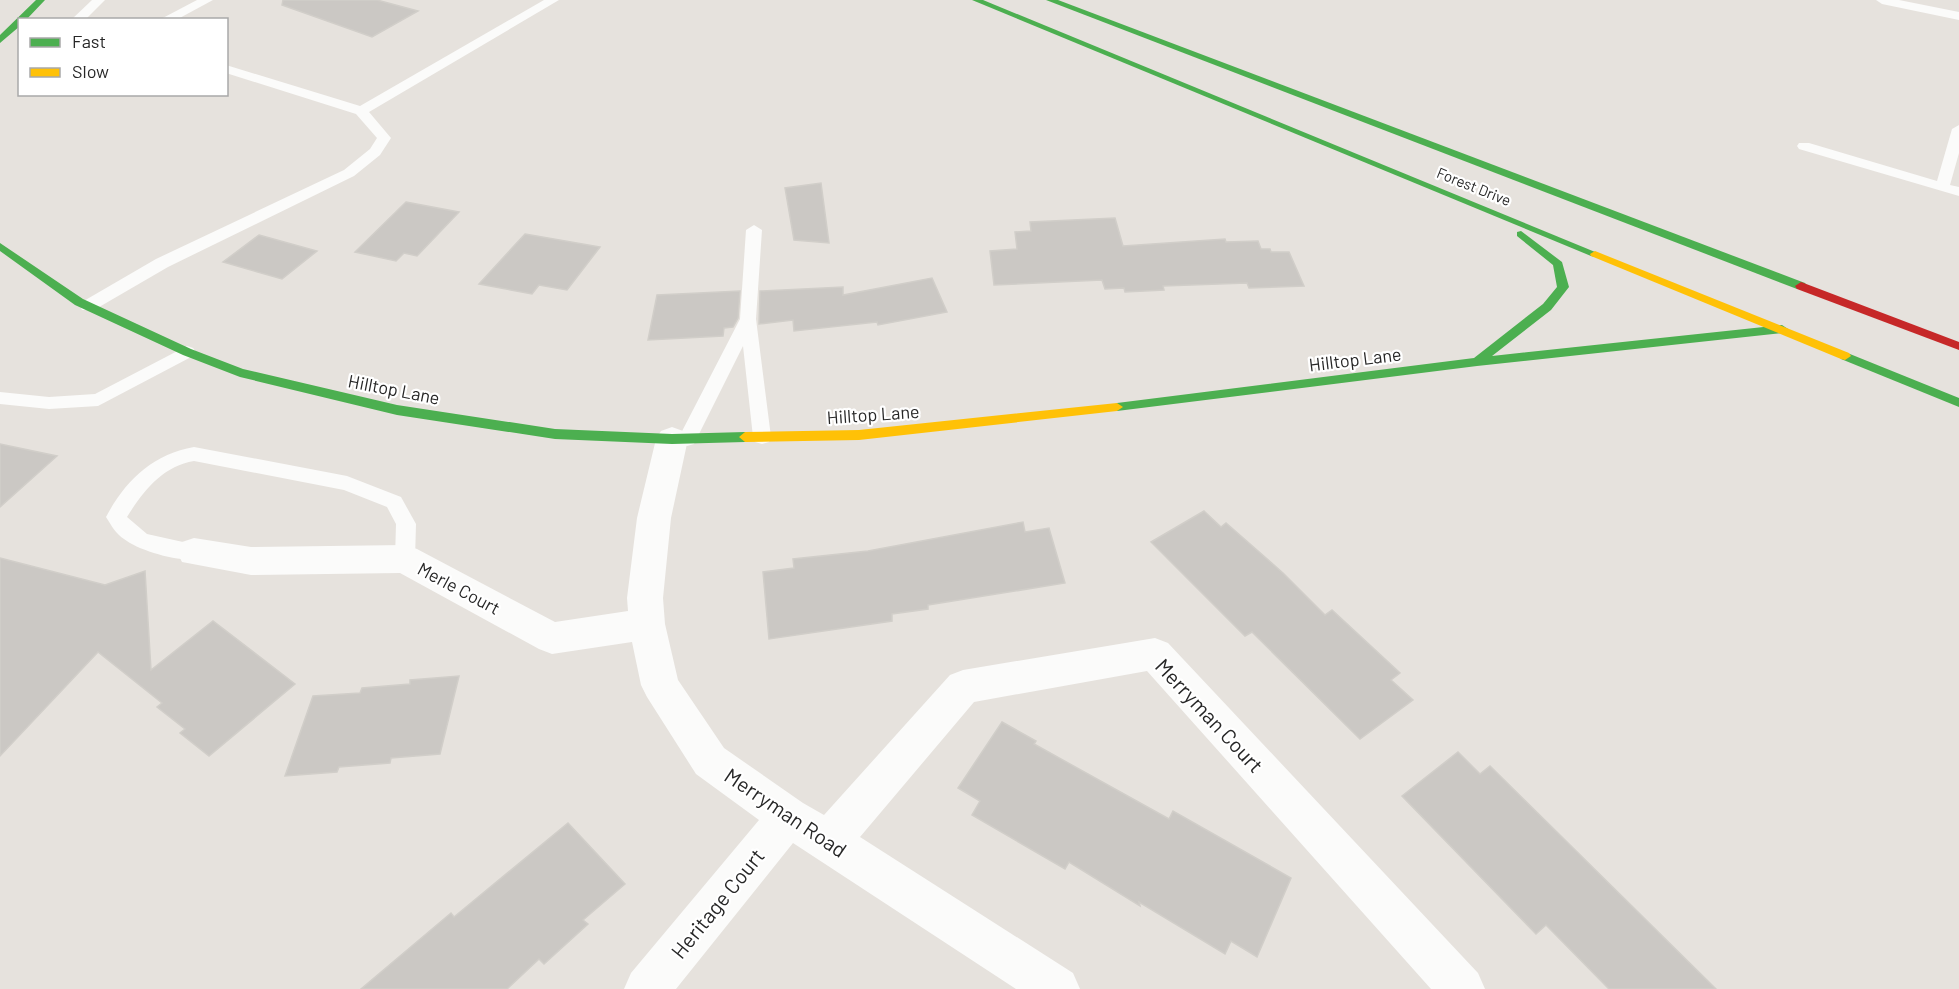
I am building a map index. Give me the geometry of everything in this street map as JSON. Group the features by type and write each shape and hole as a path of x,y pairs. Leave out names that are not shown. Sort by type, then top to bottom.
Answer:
{"main road":[{"path":"24,18 41,0"},
{"name":"Forest Drive","path":"976,0 1959,403"},
{"name":"Forest Drive","path":"1050,0 1959,346"},
{"path":"0,40 18,24"},
{"path":"1477,362 1547,307 1563,287 1558,264 1494,212"},
{"name":"Hilltop Lane","path":"3,251 88,306 187,352 240,372 397,410 555,434 680,439 859,435 1024,418 1477,362 1806,327"},
{"path":"1853,322 1888,319"}],"street":[{"name":"Merryman Road","path":"680,439 654,518 645,598 647,624 660,684 710,761 788,817 829,841 1057,989"},
{"name":"Merle Court","path":"194,552 251,561 405,559 552,638 647,624"},
{"name":"Merryman Court","path":"829,841 963,687 1155,654 1462,989"},
{"name":"Heritage Court","path":"647,989 788,817"}],"lane":[{"path":"79,18 99,0"},
{"path":"169,18 207,0"},
{"path":"361,111 553,0"},
{"path":"1881,0 1959,16"},
{"path":"88,306 162,263 348,173 375,152 384,138 361,111 228,70"},
{"path":"1942,187 1959,129"},
{"path":"1804,146 1959,192"},
{"path":"754,230 748,319 762,437"},
{"path":"680,439 748,319"},
{"path":"0,398 49,403 98,400 187,352"},
{"path":"194,552 140,541 122,528 116,516 131,493 163,463 179,455 194,454 347,483 394,502 406,524 405,559"}],"building":[{"path":"283,0 377,0 418,11 372,37 282,5"},
{"path":"821,183 829,243 794,240 785,188"},
{"path":"406,202 459,212 417,256 404,253 396,261 355,252"},
{"path":"1115,218 1123,246 1225,239 1226,242 1258,241 1261,249 1270,249 1271,252 1289,252 1304,286 1249,288 1247,283 1163,286 1164,290 1125,292 1124,288 1105,289 1102,280 994,285 990,251 1017,249 1015,232 1031,231 1030,222"},
{"path":"525,234 600,247 567,290 539,285 532,294 479,284"},
{"path":"259,235 317,251 282,279 223,262"},
{"path":"932,278 947,312 878,325 877,322 794,331 793,320 759,324 760,291 843,287 843,295"},
{"path":"740,291 738,318 733,327 724,328 723,336 648,340 657,295"},
{"path":"0,444 57,456 0,507"},
{"path":"1204,511 1221,527 1226,523 1283,573 1325,615 1332,610 1400,673 1391,680 1413,700 1360,739 1252,632 1245,636 1151,542"},
{"path":"1023,522 1025,532 1049,528 1065,583 928,605 928,609 892,614 892,621 769,639 763,572 794,568 793,559 868,551"},
{"path":"0,558 105,585 145,571 151,670 213,621 295,684 209,756 180,733 185,729 157,707 162,703 98,652 0,756"},
{"path":"459,676 440,754 391,758 390,763 339,767 337,772 285,776 313,696 360,693 362,688 410,684 410,680"},
{"path":"1002,722 1036,741 1034,744 1169,819 1173,811 1291,878 1257,957 1231,941 1225,954 1139,902 1140,906 1069,862 1065,869 972,815 980,801 958,788"},
{"path":"1458,752 1480,774 1490,766 1716,989 1609,989 1546,925 1536,934 1402,796"},
{"path":"568,823 625,884 583,920 588,924 544,964 539,959 507,989 361,989 451,913 454,917"}],"traffic: fast":[{"path":"23,18 41,0"},
{"path":"976,0 1595,254"},
{"path":"1050,0 1801,286"},
{"path":"0,40 18,23"},
{"path":"1477,362 1547,307 1563,287 1558,264 1521,234"},
{"path":"0,246 79,302 187,352 240,373 397,410 555,434 672,439 745,437"},
{"path":"1117,407 1477,362 1782,329"},
{"path":"1845,356 1959,403"}],"traffic: slow":[{"path":"1595,254 1845,356"},
{"path":"745,437 859,435 1117,407"}],"traffic: jam":[{"path":"1801,286 1959,346"}]}
